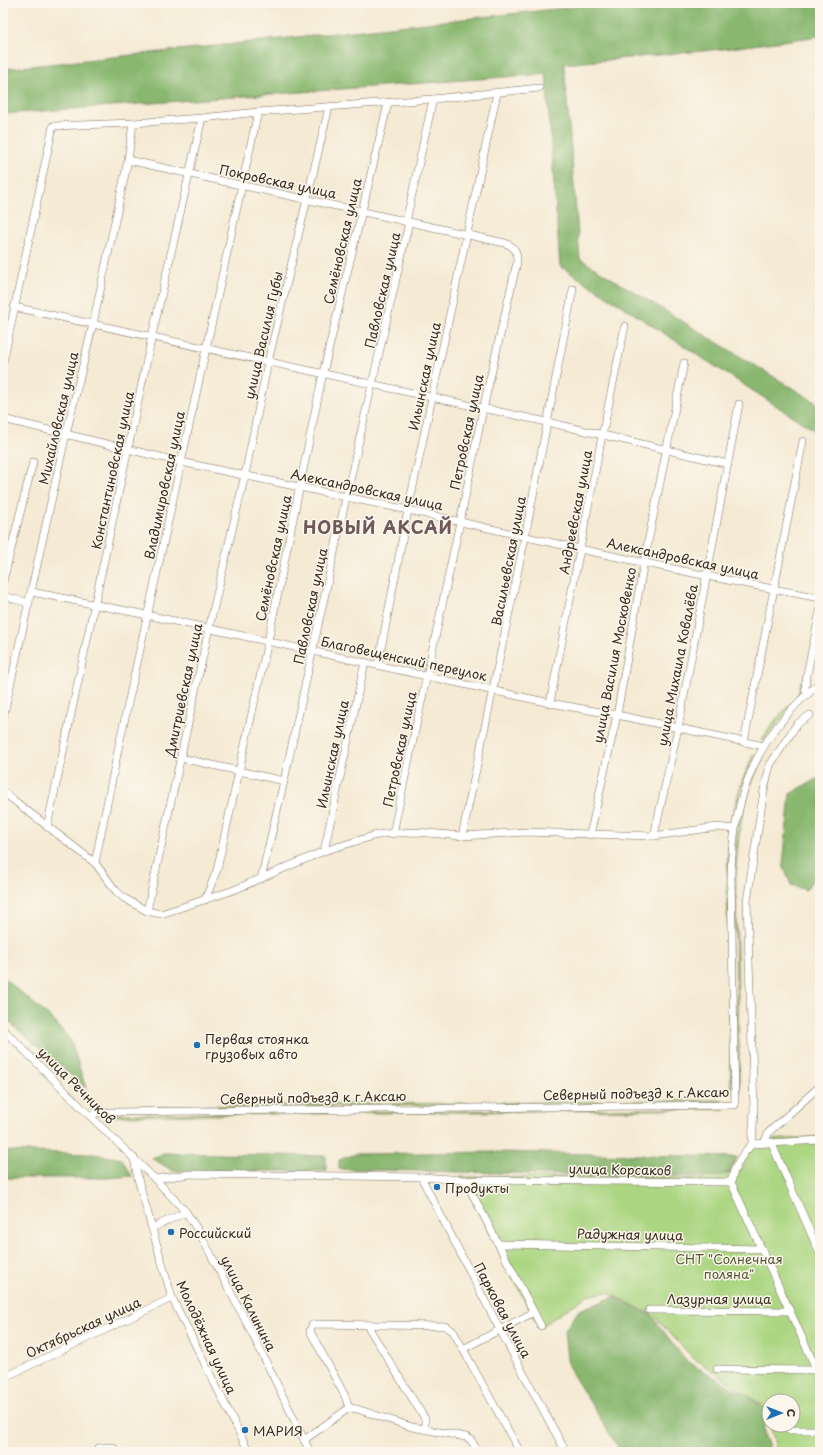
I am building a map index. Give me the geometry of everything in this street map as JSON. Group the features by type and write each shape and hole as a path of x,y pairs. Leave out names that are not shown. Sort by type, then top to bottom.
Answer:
{"street":[{"path":"3,362 53,126 133,123 202,118 258,112 433,99 539,88"},
{"name":"Ильинская улица","path":"378,665 408,510 497,93"},
{"name":"Павловская улица","path":"261,879 373,384 433,99"},
{"name":"Семёновская улица","path":"204,900 217,870 268,641 323,373 388,103"},
{"path":"307,200 328,107"},
{"name":"Владимировская улица","path":"95,863 147,615 258,112"},
{"name":"Константиновская улица","path":"47,827 96,604 152,336 202,118"},
{"name":"Михайловская улица","path":"3,718 66,434 93,324 128,160 133,123"},
{"name":"Покровская улица","path":"128,160 505,243 515,249"},
{"name":"улица Василия Губы","path":"245,475 268,362 307,200"},
{"name":"Петровская улица","path":"393,833 460,522 482,409 517,262 515,249"},
{"name":"Васильевская улица","path":"462,836 494,690 573,289"},
{"path":"14,307 547,422 602,436 728,464"},
{"name":"Андреевская улица","path":"550,703 625,326"},
{"name":"улица Василия Московенко","path":"590,835 617,715 644,562 684,363"},
{"name":"улица Михаила Ковалёва","path":"654,836 678,728 739,404"},
{"name":"Александровская улица","path":"3,419 181,462 408,510 580,549 820,598"},
{"path":"744,742 803,441"},
{"path":"3,581 33,462"},
{"name":"Дмитриевская улица","path":"147,911 209,628 245,475"},
{"name":"Благовещенский переулок","path":"32,592 96,604 312,650 427,677 550,703 617,715 764,746"},
{"path":"3,596 29,603"},
{"path":"808,694 805,688 806,679 820,612"},
{"name":"Ильинская улица","path":"324,851 365,662"},
{"name":"Северный подъезд к г.Аксаю","path":"90,1116 96,1113 113,1112 735,1105 731,881 734,829 745,787 764,746 781,722 820,683"},
{"path":"752,1144 754,1109 747,900 764,790 770,765 797,724 810,715"},
{"path":"181,758 284,781"},
{"path":"3,792 95,863 116,891 133,904 147,911 161,914 234,890 324,851 373,836 393,833 416,832 462,836 525,832 654,836 717,827 734,829"},
{"name":"улица Речников","path":"3,1028 134,1158"},
{"path":"820,1086 769,1132 767,1143 820,1254"},
{"path":"820,1140 752,1144 743,1152 735,1166 731,1182 820,1377"},
{"name":"улица Калинина","path":"134,1158 186,1212 200,1232 252,1333 310,1452"},
{"name":"Молодёжная улица","path":"134,1158 172,1298 249,1452"},
{"name":"улица Корсаков","path":"155,1179 190,1174 421,1177 464,1180 731,1182"},
{"name":"Парковая улица","path":"421,1177 500,1330 566,1452"},
{"path":"464,1180 541,1326"},
{"path":"152,1228 186,1212"},
{"name":"Радужная улица","path":"499,1244 762,1249"},
{"name":"Октябрьская улица","path":"3,1378 172,1298"},
{"name":"Лазурная улица","path":"649,1310 790,1310"},
{"path":"463,1349 534,1312"},
{"path":"349,1408 346,1396 310,1331 312,1325 444,1326 453,1331 520,1452"},
{"path":"367,1325 425,1419 425,1429"},
{"path":"717,1369 817,1370"},
{"path":"304,1440 349,1408 357,1409 412,1427 466,1437 471,1440 478,1452"},
{"path":"801,1430 820,1430"},
{"path":"99,1448 113,1447 115,1452"}],"green space":[{"path":"611,3 820,3 820,36 723,49 564,64 580,259 820,405 820,434 560,266 546,74 3,114 3,69"},
{"path":"801,681 803,681 799,697 764,740 761,741 777,718 797,697"},
{"path":"754,754 755,755 740,793 730,825 742,781"},
{"path":"761,758 762,759 744,807 737,854 736,901 740,1094 738,1094 734,868 737,831 748,788"},
{"path":"816,779 820,779 820,852 815,876 806,890 791,885 783,865 790,794"},
{"path":"729,832 730,834 729,862 732,1094 727,882"},
{"path":"815,917 820,917 820,988 817,965"},
{"path":"3,977 53,1020 71,1041 86,1088 3,1017"},
{"path":"724,1100 724,1102 114,1109 114,1107"},
{"path":"725,1109 114,1116 114,1114"},
{"name":"СНТ \"Солнечная поляна\"","path":"820,1137 820,1452 777,1452 772,1433 801,1433 801,1393 761,1393 761,1404 692,1357 653,1315 607,1292 587,1296 539,1328 461,1177 703,1178 741,1170 748,1153 765,1140"},
{"path":"3,1151 93,1154 122,1159 132,1176 108,1178 3,1178"},
{"path":"497,1152 737,1157 730,1172 718,1176 578,1175 339,1169 339,1160 355,1154"},
{"path":"164,1153 326,1156 326,1171 173,1171 152,1158"},
{"path":"614,1297 652,1316 686,1361 749,1397 761,1406 761,1433 764,1433 771,1452 621,1452 568,1367 564,1331 579,1310"}],"place":[{"name":"Первая стоянка грузовых авто","path":"197,1045"},
{"name":"Продукты","path":"437,1187"},
{"name":"Российский","path":"171,1232"},
{"name":"МАРИЯ","path":"245,1430"}],"district":[{"name":"НОВЫЙ АКСАЙ","path":"378,527"}]}
